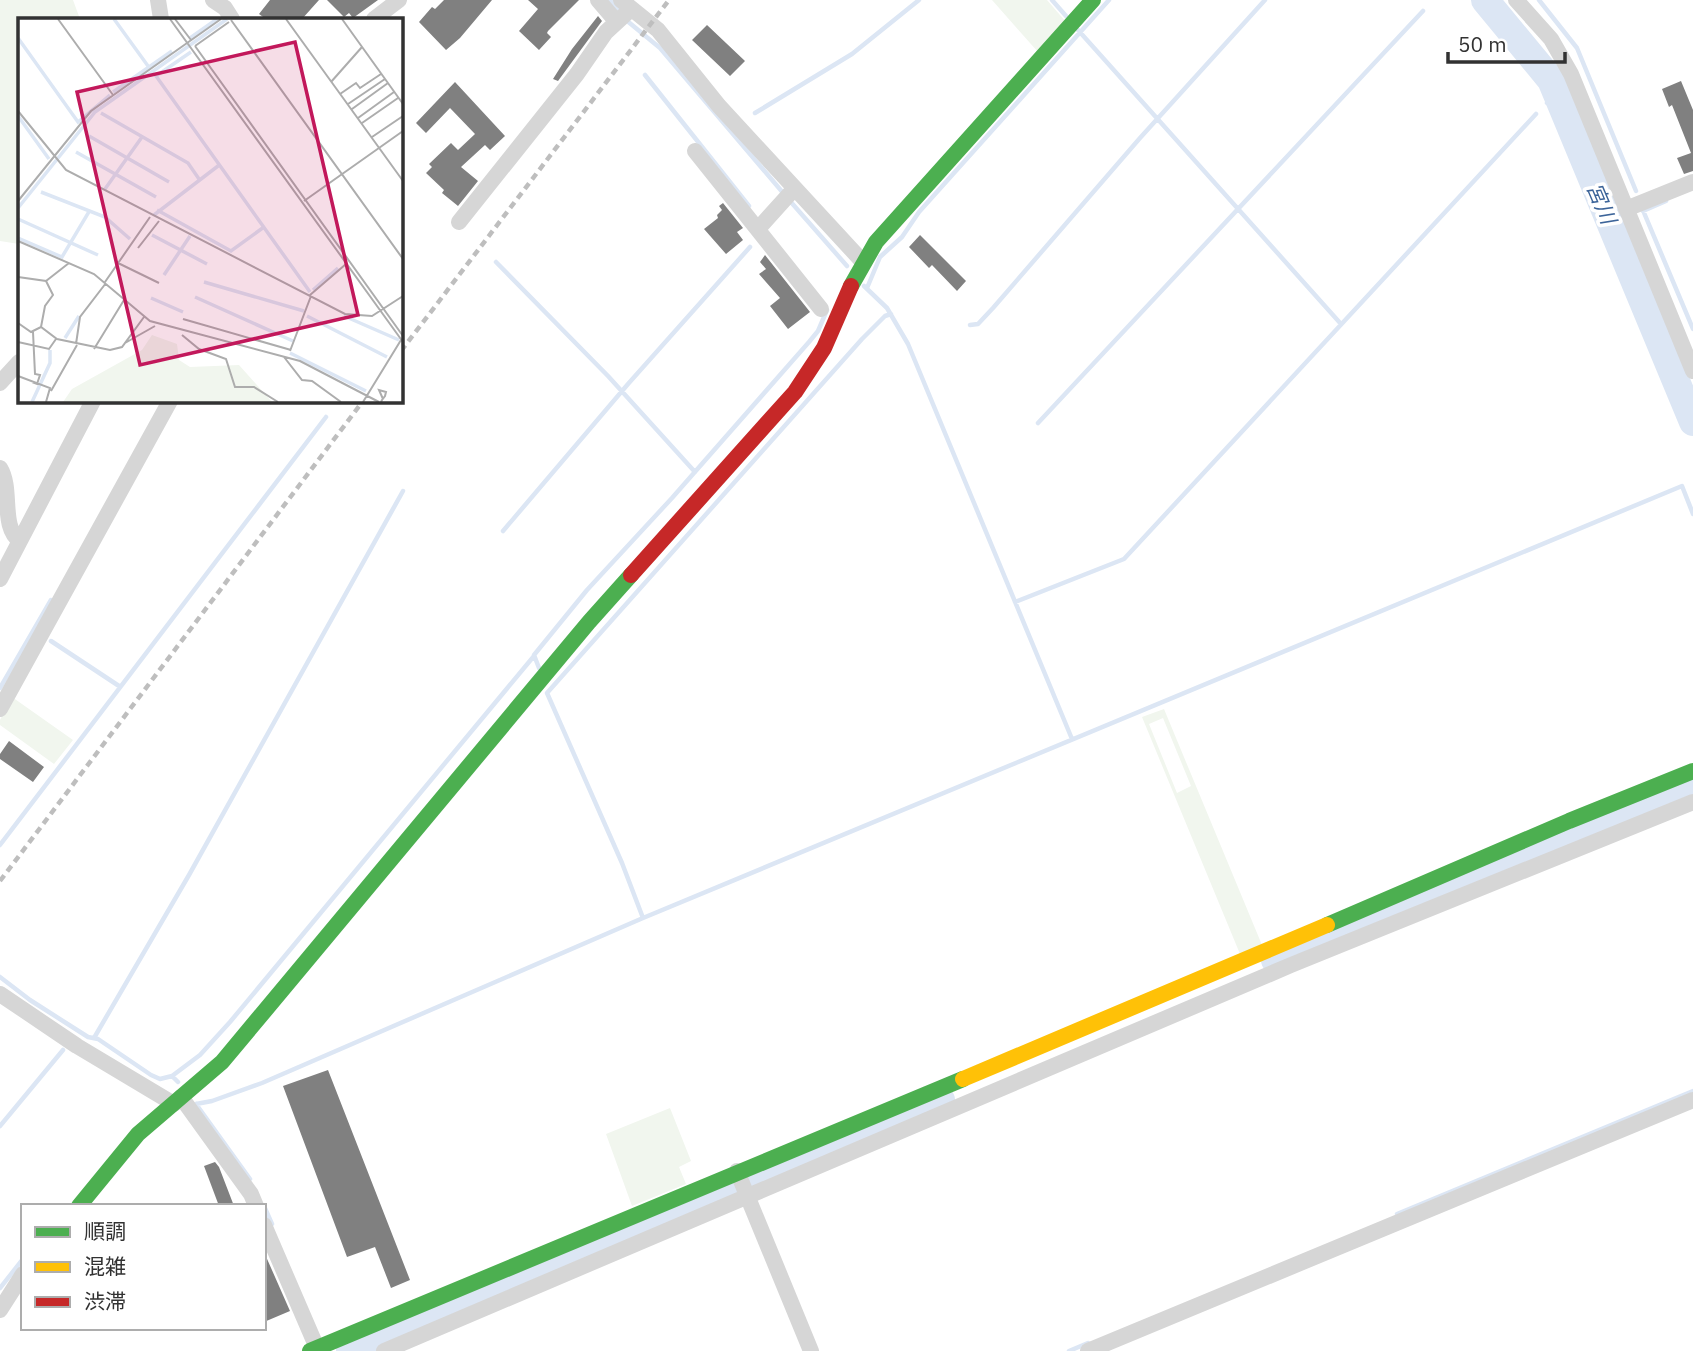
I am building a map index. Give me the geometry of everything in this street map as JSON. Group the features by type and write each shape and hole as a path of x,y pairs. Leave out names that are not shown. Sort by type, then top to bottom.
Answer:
{"street":[{"path":"158,0 161,18"},
{"path":"213,0 225,8 231,18"},
{"path":"375,18 399,0"},
{"path":"598,0 625,10 658,30 789,195 862,261"},
{"path":"81,1204 138,1134 222,1062 589,622 795,392 812,370 862,261 876,242 1093,0"},
{"path":"1516,0 1563,56 1693,371"},
{"path":"458,222 625,10"},
{"path":"695,150 761,225 821,309"},
{"path":"1626,209 1693,182"},
{"path":"761,225 789,195"},
{"path":"0,383 18,363"},
{"path":"0,579 92,402"},
{"path":"0,709 169,402"},
{"path":"0,468 5,481 9,527 12,537 20,541"},
{"path":"384,1351 743,1184 1202,980 1551,828 1693,771"},
{"path":"266,1230 315,1350 743,1184 920,1125 1290,965 1693,802"},
{"path":"0,994 77,1046 178,1100 251,1194 255,1204"},
{"path":"1088,1351 1693,1100"},
{"path":"743,1184 811,1351"},
{"path":"0,1310 21,1277"}],"shaded area":[{"path":"0,0 73,0 80,18 18,18 18,244 0,241"},
{"path":"992,0 1047,0 1066,22 1038,52"},
{"path":"12,697 73,740 54,764 0,725"},
{"path":"1164,709 1262,945 1240,954 1142,717","holes":["1163,718 1191,786 1177,793 1149,724"]},
{"path":"670,1108 691,1161 679,1167 686,1184 632,1206 606,1134"}],"building":[{"path":"270,0 319,0 303,18 265,18 259,14"},
{"path":"327,0 378,0 353,18 349,13 344,17"},
{"path":"444,0 492,0 460,38 446,50 419,22 432,7 435,9"},
{"path":"528,0 579,0 548,31 551,37 539,50 519,31 538,9"},
{"path":"598,16 602,21 558,81 553,79 572,49"},
{"path":"707,25 745,61 730,76 692,40"},
{"path":"1681,81 1693,110 1693,171 1684,174 1677,158 1691,153 1672,105 1669,107 1662,89"},
{"path":"455,82 505,136 490,150 485,145 461,167 478,181 458,206 442,193 444,190 426,173 432,167 429,164 451,143 458,150 475,134 450,108 426,133 416,123"},
{"path":"723,203 743,228 737,232 743,240 726,254 704,229 718,218 717,215 722,210 719,206"},
{"path":"920,235 966,281 957,291 932,265 929,268 909,247"},
{"path":"765,255 810,312 788,329 770,306 780,298 759,274 766,269 760,262"},
{"path":"9,741 44,767 33,782 0,759 0,754"},
{"path":"328,1070 410,1280 391,1288 375,1247 347,1257 283,1086"},
{"path":"215,1162 219,1167 233,1204 218,1204 204,1166"},
{"path":"266,1257 290,1311 266,1321"}],"waterway":[{"path":"610,0 621,13"},
{"path":"755,113 852,54 919,0"},
{"path":"1052,0 1066,16"},
{"path":"867,288 880,257 902,237 919,212 1109,0"},
{"path":"970,325 978,324 993,308 1140,138 1265,0"},
{"name":"宮川","path":"1485,0 1551,80 1693,422"},
{"path":"1539,0 1577,48 1636,191"},
{"path":"1038,423 1423,11"},
{"path":"626,20 660,48 784,194"},
{"path":"1078,30 1341,324"},
{"path":"645,75 749,206"},
{"path":"1547,103 1556,94"},
{"path":"1015,602 1124,559 1536,114"},
{"path":"790,201 847,266"},
{"path":"1643,211 1666,201"},
{"path":"1642,208 1693,329"},
{"path":"503,531 628,384 750,247"},
{"path":"496,262 608,376 695,472"},
{"path":"864,286 887,308 908,344 1072,739"},
{"path":"539,668 534,655 587,590 809,342 818,331 827,310"},
{"path":"643,918 622,863 547,693 862,339 885,316 891,314"},
{"path":"0,845 326,417"},
{"path":"196,1104 262,1083 643,918 1682,486 1693,514"},
{"path":"94,1038 189,875 403,491"},
{"path":"0,688 51,600"},
{"path":"51,641 119,686"},
{"path":"172,1076 200,1055 230,1022 534,656"},
{"path":"1275,960 1606,821 1693,788"},
{"path":"0,977 30,1000 88,1037 98,1039 151,1075 160,1079 172,1076 178,1082"},
{"path":"0,1126 63,1050"},
{"path":"1397,1214 1693,1091"},
{"path":"350,1351 941,1100"},
{"path":"196,1104 250,1179"},
{"path":"266,1210 272,1224"},
{"path":"0,1288 21,1262"},
{"path":"1069,1351 1088,1343"}],"railway":[{"path":"402,350 669,0"},
{"path":"0,881 362,402"}],"traffic: fast":[{"path":"851,286 876,242 1093,0"},
{"path":"81,1204 138,1134 222,1062 631,575"},
{"path":"1327,925 1693,771"},
{"path":"310,1351 963,1079"}],"traffic: slow":[{"path":"963,1079 1327,925"}],"traffic: jam":[{"path":"631,575 795,392 824,348 851,286"}]}
